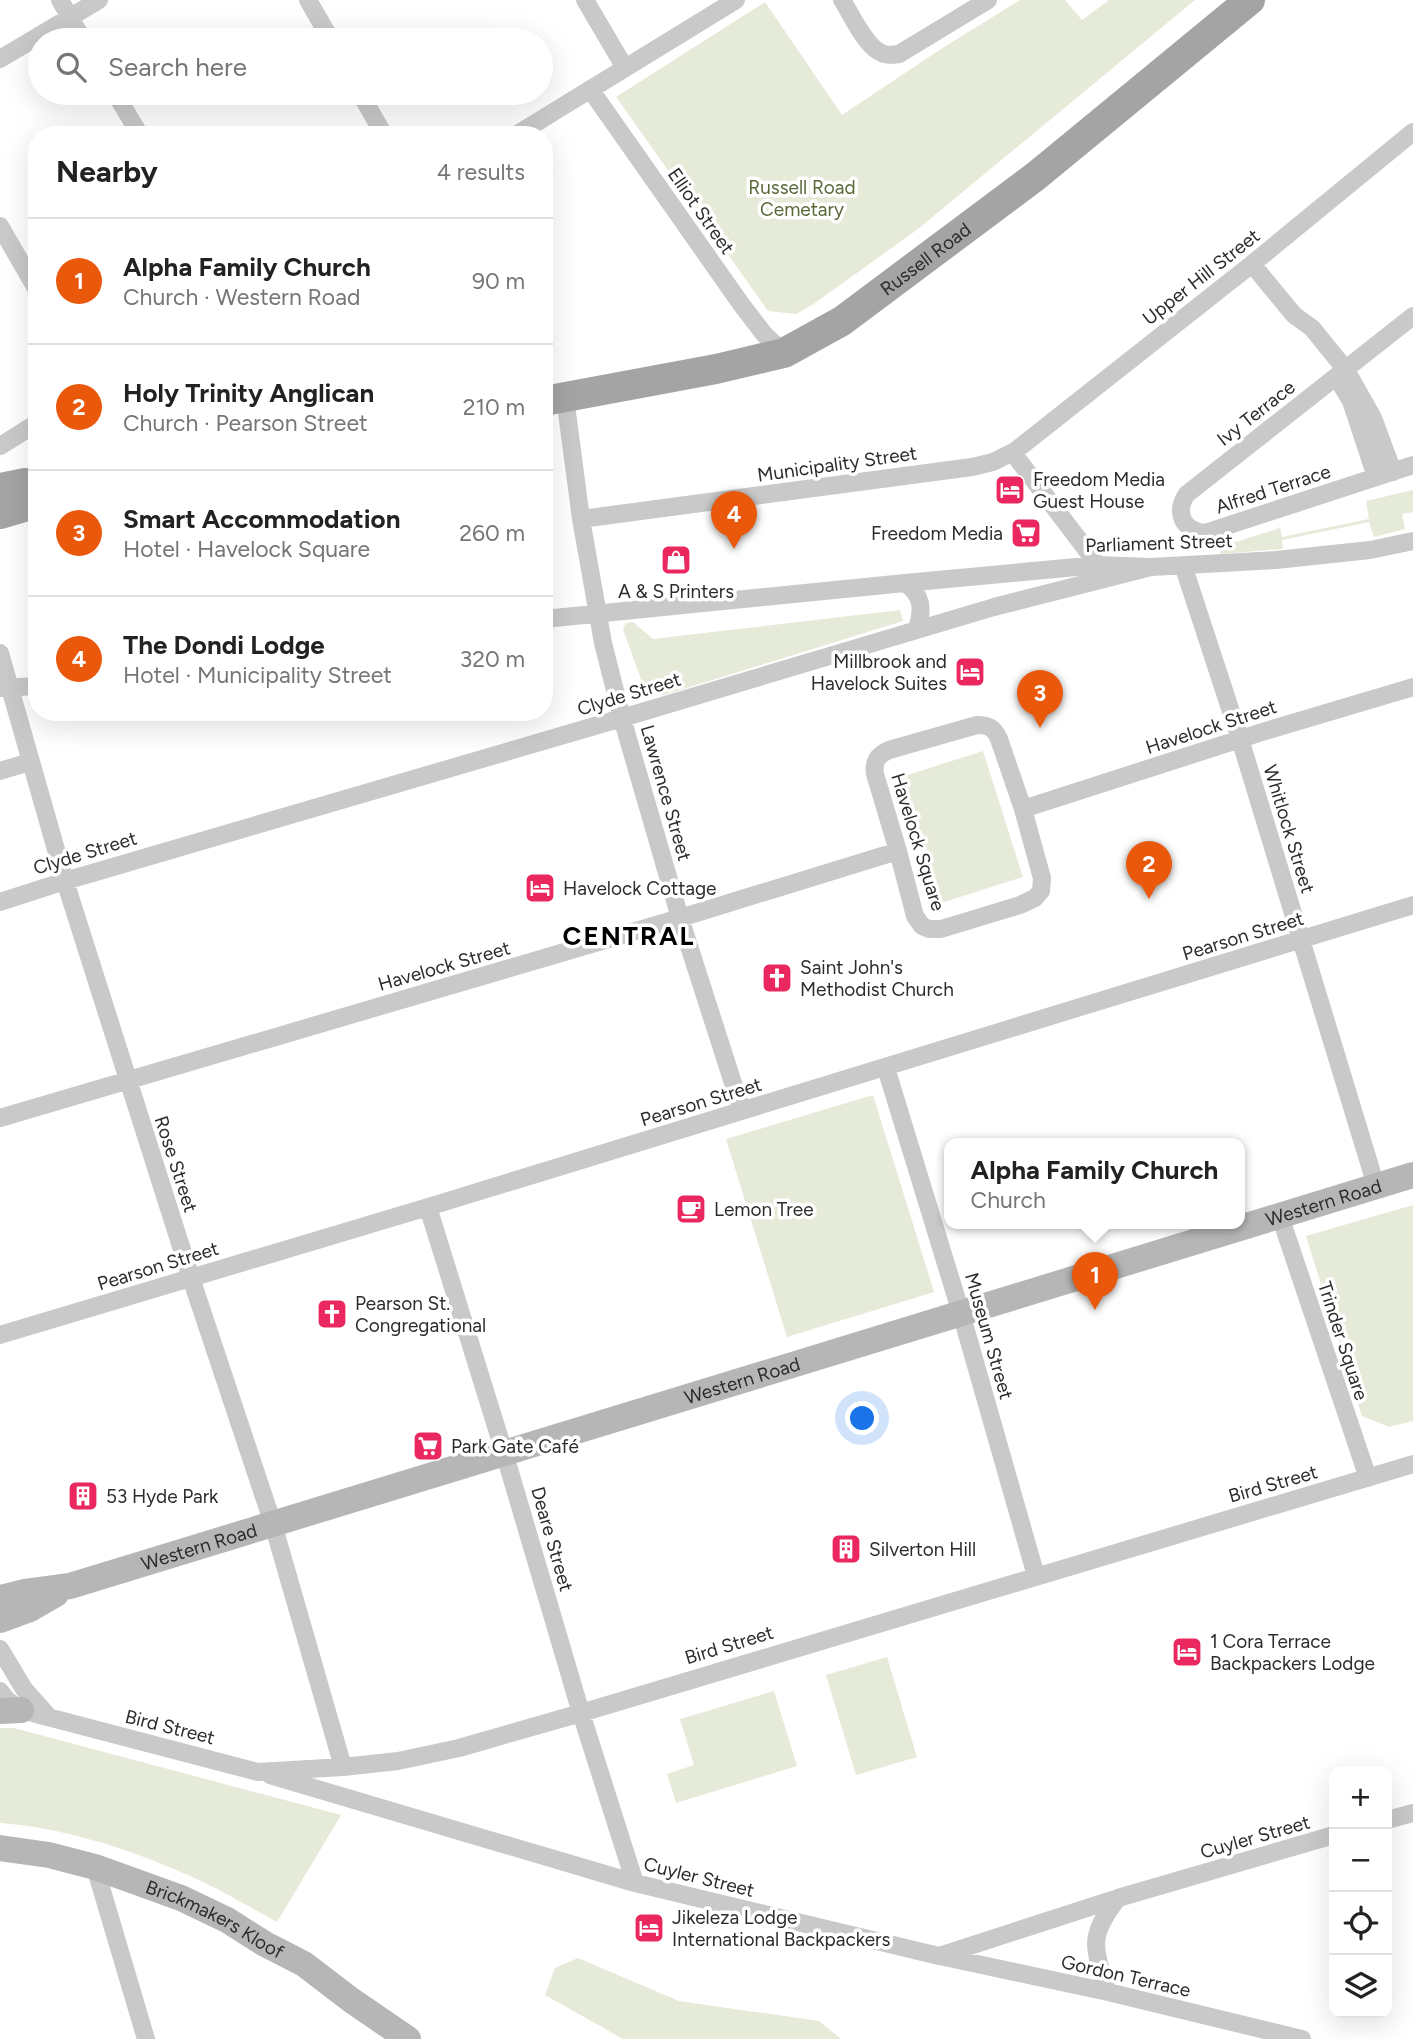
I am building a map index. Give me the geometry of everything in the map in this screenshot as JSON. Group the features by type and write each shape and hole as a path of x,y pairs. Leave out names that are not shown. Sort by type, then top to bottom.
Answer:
{"main road":[{"name":"Russell Road","path":"554,399 716,369 784,353 842,321 1026,184 1250,0"},
{"path":"0,488 28,483"},
{"path":"0,514 28,506"}],"street":[{"path":"60,0 76,28"},
{"path":"52,28 99,0"},
{"path":"308,0 324,28"},
{"path":"585,0 625,68"},
{"path":"530,126 736,0"},
{"path":"842,0 871,45 889,56 900,54 988,0"},
{"path":"0,59 28,42"},
{"name":"Elliot Street","path":"590,89 741,304 764,334 784,353"},
{"path":"122,105 135,126"},
{"path":"367,105 379,126"},
{"name":"Upper Hill Street","path":"1013,453 1252,264 1413,132"},
{"path":"0,226 28,274"},
{"path":"1252,264 1294,315 1312,328 1373,418 1384,475"},
{"name":"Ivy Terrace","path":"1192,489 1413,316"},
{"name":"Lawrence Street","path":"554,399 581,519 603,643 622,718 680,918 742,1111"},
{"path":"0,446 28,429"},
{"path":"1013,453 1098,565"},
{"name":"Municipality Street","path":"581,519 972,467 1013,453"},
{"name":"Alfred Terrace","path":"1192,489 1183,499 1183,520 1187,527 1195,532 1205,533 1413,465"},
{"name":"Parliament Street","path":"553,618 1098,565 1151,567 1276,560 1370,550 1413,541"},
{"name":"Whitlock Street","path":"1183,565 1240,739 1376,1186"},
{"name":"Clyde Street","path":"0,902 917,629 1151,567"},
{"path":"905,583 916,592 920,600 921,617 917,629"},
{"name":"Rose Street","path":"0,653 5,687 127,1080 273,1524 343,1767"},
{"path":"5,687 28,686"},
{"name":"Havelock Street","path":"1023,809 1413,687"},
{"name":"Havelock Square","path":"971,726 988,726 999,739 1023,809 1042,878 1041,891 1035,898 941,929 922,926 915,916 874,768 877,759 889,750 971,726"},
{"path":"0,771 30,762"},
{"name":"Havelock Street","path":"0,1118 898,851"},
{"name":"Pearson Street","path":"0,1335 886,1068 1413,905"},
{"name":"Museum Street","path":"886,1068 961,1313 1036,1576"},
{"name":"Western Road","path":"1245,1227 1413,1175"},
{"name":"Deare Street","path":"428,1207 635,1883"},
{"name":"Trinder Square","path":"1280,1216 1368,1478"},
{"name":"Western Road","path":"8,1593 70,1586 1237,1229"},
{"name":"Bird Street","path":"0,1691 8,1701 10,1710 258,1772 398,1761 459,1748 581,1713 1413,1464"},
{"name":"Western Road","path":"0,1620 30,1609 70,1586"},
{"path":"0,1649 24,1689 49,1718"},
{"name":"Cuyler Street","path":"258,1772 635,1883 939,1956 1118,1898 1329,1837"},
{"path":"1392,1819 1413,1813"},
{"name":"Brickmakers Kloof","path":"0,1848 49,1855 95,1867 181,1898 227,1920 304,1964 408,2039"},
{"path":"95,1867 146,2039"},
{"path":"1108,1992 1096,1951 1096,1935 1102,1919 1118,1898"},
{"name":"Gordon Terrace","path":"939,1956 1108,1992 1302,2039"}],"green space":[{"name":"Russell Road Cemetary","path":"1020,0 1065,0 1082,20 1109,0 1195,0 918,229 796,314 768,311 616,97 765,2 842,115"},
{"path":"1413,490 1413,512 1402,514 1405,529 1374,537 1369,522 1282,540 1283,549 1220,554 1220,547 1280,528 1282,537 1369,519 1366,501"},
{"path":"900,610 903,621 664,695 652,693 643,685 623,629 626,623 633,622 653,639"},
{"path":"983,751 1023,877 938,904 898,778"},
{"path":"873,1095 934,1292 787,1337 726,1139"},
{"path":"1413,1205 1413,1421 1389,1427 1362,1416 1306,1236"},
{"path":"887,1657 917,1757 856,1775 826,1675"},
{"path":"774,1691 797,1766 676,1803 667,1774 694,1765 680,1719"},
{"path":"0,1728 14,1728 341,1815 277,1922 202,1882 135,1854 90,1839 0,1823"},
{"path":"578,1958 679,2001 819,2021 841,2039 623,2039 545,1995 555,1968"}],"place":[{"name":"Freedom Media Guest House","path":"1010,490"},
{"name":"Freedom Media","path":"1026,533"},
{"name":"The Dondi Lodge","path":"734,549"},
{"name":"A & S Printers","path":"676,560"},
{"name":"Millbrook and Havelock Suites","path":"970,672"},
{"name":"Smart Accommodation","path":"1040,728"},
{"name":"Havelock Cottage","path":"540,888"},
{"name":"Holy Trinity Anglican","path":"1149,899"},
{"name":"Saint John's Methodist Church","path":"777,978"},
{"name":"Lemon Tree","path":"691,1209"},
{"name":"Alpha Family Church","path":"1095,1310"},
{"name":"Pearson St. Congregational","path":"332,1314"},
{"name":"Park Gate Café","path":"428,1446"},
{"name":"53 Hyde Park","path":"83,1496"},
{"name":"Silverton Hill","path":"846,1549"},
{"name":"1 Cora Terrace Backpackers Lodge","path":"1187,1652"},
{"name":"Jikeleza Lodge International Backpackers","path":"649,1928"}],"district":[{"name":"CENTRAL","path":"629,936"}]}
